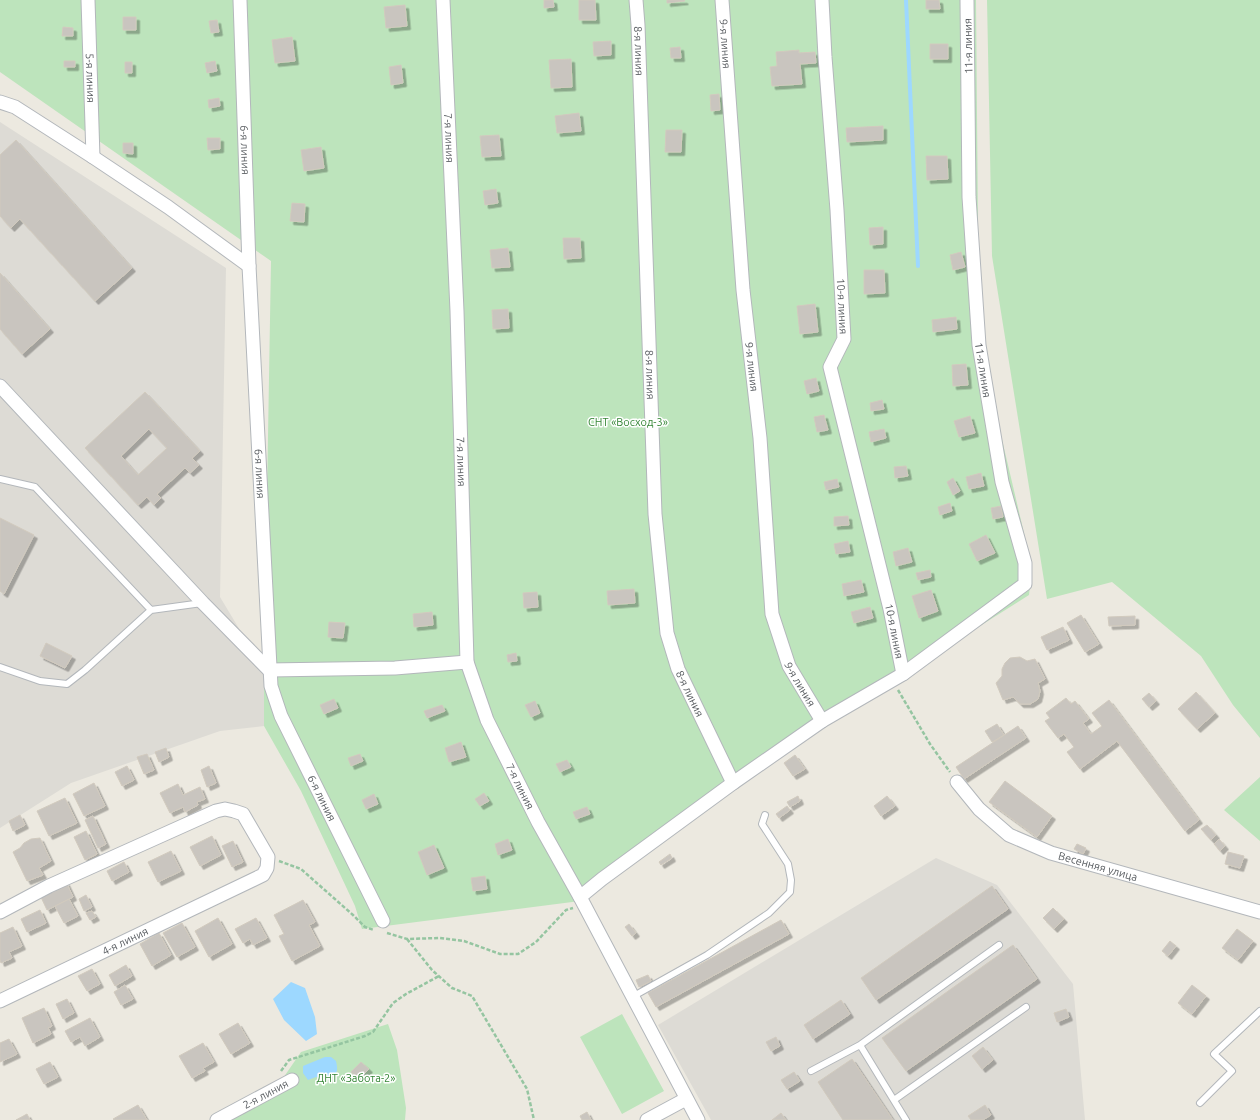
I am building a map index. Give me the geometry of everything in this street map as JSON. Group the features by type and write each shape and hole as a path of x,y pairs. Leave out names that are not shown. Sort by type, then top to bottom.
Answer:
{"street":[{"name":"5-я линия","path":"88,0 93,157"},
{"name":"6-я линия","path":"240,0 249,266 271,686 281,716 383,928"},
{"name":"7-я линия","path":"442,0 457,319 467,662 487,720 538,822 582,901 698,1120"},
{"name":"8-я линия","path":"636,0 639,33 655,514 668,633 678,669 733,783"},
{"name":"9-я линия","path":"722,0 743,290 760,438 772,614 789,666 822,722"},
{"name":"10-я линия","path":"822,0 837,210 844,339 830,367 890,609 903,674"},
{"name":"11-я линия","path":"903,674 1025,584 1025,563 1002,482 979,345 969,197 967,0"},
{"path":"0,102 15,107 93,157 168,207 249,266"},
{"path":"0,386 270,670 395,668 467,662"},
{"path":"582,901 602,879 733,783 822,722 903,674"},
{"name":"Весенняя улица","path":"957,782 979,808 1009,835 1051,853 1260,912"},
{"path":"0,912 49,886 216,810 234,810 243,814 268,857"},
{"name":"4-я линия","path":"0,1001 263,875 268,868 268,857"},
{"name":"2-я линия","path":"217,1120 292,1080"},
{"path":"647,1120 686,1099"}],"lane":[{"path":"0,479 35,486 152,610"},
{"path":"0,667 40,681 67,684 85,670 152,610 204,602"},
{"path":"632,997 707,955 769,913 790,892 792,880 788,864 762,824 765,815"},
{"path":"811,1071 860,1046 999,946"},
{"path":"894,1100 1026,1006"},
{"path":"1200,1102 1232,1071 1214,1054 1260,1011"},
{"path":"860,1046 906,1120"}],"path":[{"path":"895,686 930,744 957,782"},
{"path":"268,857 300,869 365,927 383,928 407,939 440,938 464,942 500,954 518,954 536,942 566,910 582,901"},
{"path":"407,939 432,970 452,988 472,996 527,1089 534,1120"},
{"path":"281,1072 289,1060 373,1032 393,1003 439,976"}],"shaded area":[{"path":"0,122 226,268 220,597 264,670 264,726 220,731 71,783 0,828"},
{"path":"936,858 997,885 1073,984 1085,1120 711,1120 658,1025"}],"green space":[{"name":"СНТ «Восход-3»","path":"0,0 976,0 979,342 1032,567 1029,595 823,725 580,901 362,929 355,906 301,791 264,726 271,261 0,72"},
{"path":"987,0 1260,0 1260,738 1233,705 1201,656 1112,582 1047,599 992,256"},
{"path":"1260,777 1260,841 1224,810"},
{"path":"622,1014 664,1091 622,1114 580,1037"},
{"name":"ДНТ «Забота-2»","path":"388,1024 397,1050 406,1108 405,1120 231,1120 268,1100 301,1052"}],"water":[{"path":"291,982 305,988 315,1017 317,1034 306,1041 284,1020 273,999"},
{"path":"325,1057 331,1057 336,1061 336,1073 325,1080 316,1077 308,1080 303,1073 303,1066"}],"building":[{"path":"544,0 553,0 554,7 544,8"},
{"path":"579,0 595,0 596,20 579,20"},
{"path":"667,0 684,0 685,1 667,3"},
{"path":"926,0 939,0 940,9 926,9"},
{"path":"405,5 407,26 386,28 384,7"},
{"path":"123,17 136,17 136,30 123,30"},
{"path":"217,20 219,32 211,33 209,21"},
{"path":"63,27 73,28 73,36 62,36"},
{"path":"292,37 295,61 275,63 272,40"},
{"path":"611,41 611,55 594,56 593,42"},
{"path":"930,44 948,44 948,59 930,59"},
{"path":"680,47 681,58 671,58 670,48"},
{"path":"799,50 799,53 815,52 816,63 800,64 802,84 772,86 770,67 777,66 776,52"},
{"path":"571,59 572,87 551,88 549,60"},
{"path":"64,61 75,61 75,67 64,67"},
{"path":"215,61 217,71 207,73 205,63"},
{"path":"125,62 132,62 132,73 125,73"},
{"path":"401,65 403,83 391,85 389,67"},
{"path":"719,94 720,110 711,111 710,95"},
{"path":"219,98 220,106 209,108 208,100"},
{"path":"579,113 581,131 557,133 555,116"},
{"path":"883,126 883,140 847,142 846,128"},
{"path":"666,130 682,130 681,152 665,152"},
{"path":"499,135 501,156 482,157 480,136"},
{"path":"207,138 220,138 220,149 208,150"},
{"path":"16,140 132,268 95,301 20,219 11,228 0,216 0,155"},
{"path":"123,143 133,143 133,154 123,153"},
{"path":"321,147 324,168 304,171 301,150"},
{"path":"926,156 947,156 948,179 927,180"},
{"path":"496,189 498,203 485,205 483,191"},
{"path":"292,203 305,204 304,222 290,221"},
{"path":"883,227 883,244 870,245 869,228"},
{"path":"563,238 580,238 581,258 564,259"},
{"path":"508,248 510,267 492,268 490,250"},
{"path":"961,252 965,267 953,270 950,255"},
{"path":"864,270 884,270 885,293 864,294"},
{"path":"0,273 50,329 22,354 0,329"},
{"path":"815,304 818,332 800,334 797,306"},
{"path":"508,309 509,328 493,329 492,310"},
{"path":"956,317 957,329 933,332 932,320"},
{"path":"966,364 968,385 953,386 952,365"},
{"path":"816,378 819,391 807,394 804,381"},
{"path":"145,392 200,451 192,458 199,465 190,473 185,468 157,494 161,498 154,505 147,497 138,505 85,448","holes":["149,429 167,448 138,475 121,456"]},
{"path":"882,400 884,409 871,411 870,403"},
{"path":"824,415 828,430 817,432 814,417"},
{"path":"970,416 975,433 959,437 954,421"},
{"path":"884,429 886,438 871,442 869,432"},
{"path":"906,466 908,476 895,478 894,467"},
{"path":"981,473 984,486 969,489 966,477"},
{"path":"953,478 960,491 953,495 947,482"},
{"path":"837,479 839,487 826,490 824,482"},
{"path":"950,503 952,511 940,515 938,507"},
{"path":"1001,506 1003,517 993,519 991,508"},
{"path":"848,516 849,525 834,526 834,517"},
{"path":"0,518 34,535 4,594 0,591"},
{"path":"986,535 995,553 977,561 969,544"},
{"path":"848,541 850,552 836,554 834,544"},
{"path":"908,548 912,562 896,566 893,552"},
{"path":"930,570 931,577 918,580 916,573"},
{"path":"861,580 864,592 844,596 842,584"},
{"path":"634,589 635,603 608,605 607,591"},
{"path":"931,590 938,611 919,618 912,596"},
{"path":"537,592 538,607 524,608 523,593"},
{"path":"870,607 873,618 854,623 851,612"},
{"path":"432,612 433,625 414,627 413,614"},
{"path":"1081,615 1099,644 1085,652 1067,623"},
{"path":"1135,616 1135,625 1109,626 1108,617"},
{"path":"329,622 345,623 343,638 328,637"},
{"path":"1063,627 1069,640 1047,650 1041,637"},
{"path":"46,643 72,656 65,668 40,656"},
{"path":"516,653 517,661 508,662 507,655"},
{"path":"1020,657 1027,661 1035,659 1045,679 1038,683 1040,691 1038,699 1030,704 1020,704 1013,697 1003,700 996,683 1002,676 1002,669 1005,663 1010,658"},
{"path":"1196,692 1215,713 1197,729 1178,709"},
{"path":"1149,693 1156,701 1149,707 1142,699"},
{"path":"1066,698 1071,704 1075,701 1089,719 1083,723 1091,734 1102,726 1092,713 1109,700 1199,820 1185,831 1117,741 1080,769 1067,752 1074,747 1064,734 1058,738 1045,721 1050,718 1046,713"},
{"path":"334,699 338,708 324,714 320,705"},
{"path":"535,701 540,713 531,717 525,705"},
{"path":"442,705 445,711 427,718 424,711"},
{"path":"997,724 1004,735 992,742 985,731"},
{"path":"1018,726 1026,738 964,779 956,767"},
{"path":"461,742 466,757 449,762 445,748"},
{"path":"166,748 169,757 159,762 155,752"},
{"path":"147,754 154,770 144,774 137,757"},
{"path":"360,754 363,761 351,766 348,758"},
{"path":"795,755 805,769 793,776 784,763"},
{"path":"567,760 571,767 560,772 556,764"},
{"path":"127,766 134,780 122,786 115,772"},
{"path":"209,766 216,783 207,787 201,770"},
{"path":"1005,781 1052,816 1037,837 989,802"},
{"path":"94,783 105,806 84,816 73,794"},
{"path":"178,784 183,795 200,787 205,799 197,802 198,805 185,812 183,807 170,813 160,793"},
{"path":"484,793 489,801 480,806 475,799"},
{"path":"374,794 378,804 366,809 362,800"},
{"path":"798,796 800,801 790,807 787,802"},
{"path":"887,796 895,806 881,816 874,806"},
{"path":"65,798 77,823 49,836 37,811"},
{"path":"787,806 790,810 779,818 776,814"},
{"path":"587,807 590,814 576,819 573,812"},
{"path":"20,815 25,825 13,831 9,821"},
{"path":"93,816 106,844 98,848 85,820"},
{"path":"1207,825 1216,835 1211,840 1201,829"},
{"path":"86,831 97,854 85,860 74,837"},
{"path":"212,836 221,855 200,866 190,847"},
{"path":"40,838 51,861 39,868 43,875 27,881 13,852 31,839"},
{"path":"508,839 512,850 498,855 495,844"},
{"path":"1219,839 1225,846 1220,851 1214,844"},
{"path":"233,841 243,862 232,867 222,846"},
{"path":"1077,844 1086,848 1083,854 1074,849"},
{"path":"434,845 444,868 427,875 418,852"},
{"path":"171,851 181,871 158,882 148,862"},
{"path":"1228,852 1244,856 1240,868 1225,864"},
{"path":"670,854 672,858 661,865 659,862"},
{"path":"124,862 129,872 112,881 107,871"},
{"path":"485,876 487,889 473,891 471,878"},
{"path":"66,882 73,897 47,910 40,895"},
{"path":"992,886 1008,909 876,1000 861,978"},
{"path":"86,895 92,907 84,911 79,899"},
{"path":"69,899 78,916 64,923 55,906"},
{"path":"303,900 315,922 309,925 320,946 292,961 279,936 284,934 274,915"},
{"path":"1053,908 1064,919 1054,929 1043,918"},
{"path":"40,910 46,923 27,932 21,919"},
{"path":"92,911 96,917 90,920 86,913"},
{"path":"218,918 232,944 209,957 195,931"},
{"path":"256,918 267,938 253,945 250,939 243,943 235,929"},
{"path":"781,920 789,934 656,1007 648,993"},
{"path":"182,923 195,947 177,957 163,933"},
{"path":"629,924 636,933 632,936 625,927"},
{"path":"13,927 22,946 9,952 12,958 1,963 0,933"},
{"path":"1237,929 1253,941 1238,960 1222,948"},
{"path":"159,933 171,955 152,966 140,944"},
{"path":"1170,941 1176,946 1168,956 1162,951"},
{"path":"1013,945 1037,979 906,1071 882,1038"},
{"path":"126,965 132,976 115,986 109,975"},
{"path":"92,969 100,984 87,991 78,976"},
{"path":"648,975 651,981 639,987 636,980"},
{"path":"125,985 133,999 121,1005 114,992"},
{"path":"1192,985 1206,996 1192,1014 1178,1003"},
{"path":"67,999 74,1013 63,1019 56,1004"},
{"path":"841,1000 850,1014 813,1039 804,1025"},
{"path":"44,1008 52,1026 48,1028 51,1034 33,1043 22,1018"},
{"path":"1066,1009 1069,1017 1057,1022 1054,1013"},
{"path":"90,1018 100,1037 85,1046 80,1037 71,1042 65,1031"},
{"path":"238,1023 250,1043 231,1054 219,1034"},
{"path":"776,1037 780,1046 771,1051 766,1042"},
{"path":"9,1039 17,1054 0,1062 0,1043"},
{"path":"203,1043 214,1062 203,1068 205,1071 192,1078 179,1056"},
{"path":"983,1047 993,1060 982,1069 972,1056"},
{"path":"852,1059 893,1120 843,1120 818,1082"},
{"path":"50,1062 58,1077 44,1084 36,1069"},
{"path":"361,1062 369,1069 359,1079 351,1072"},
{"path":"794,1072 800,1081 787,1089 781,1080"},
{"path":"138,1105 147,1120 113,1119"},
{"path":"985,1105 991,1115 983,1120 971,1120 968,1116"},
{"path":"587,1112 591,1120 582,1120 580,1116"},
{"path":"781,1113 786,1120 772,1120"},
{"path":"27,1114 30,1120 16,1120"}],"waterway":[{"path":"906,0 918,266"}]}
